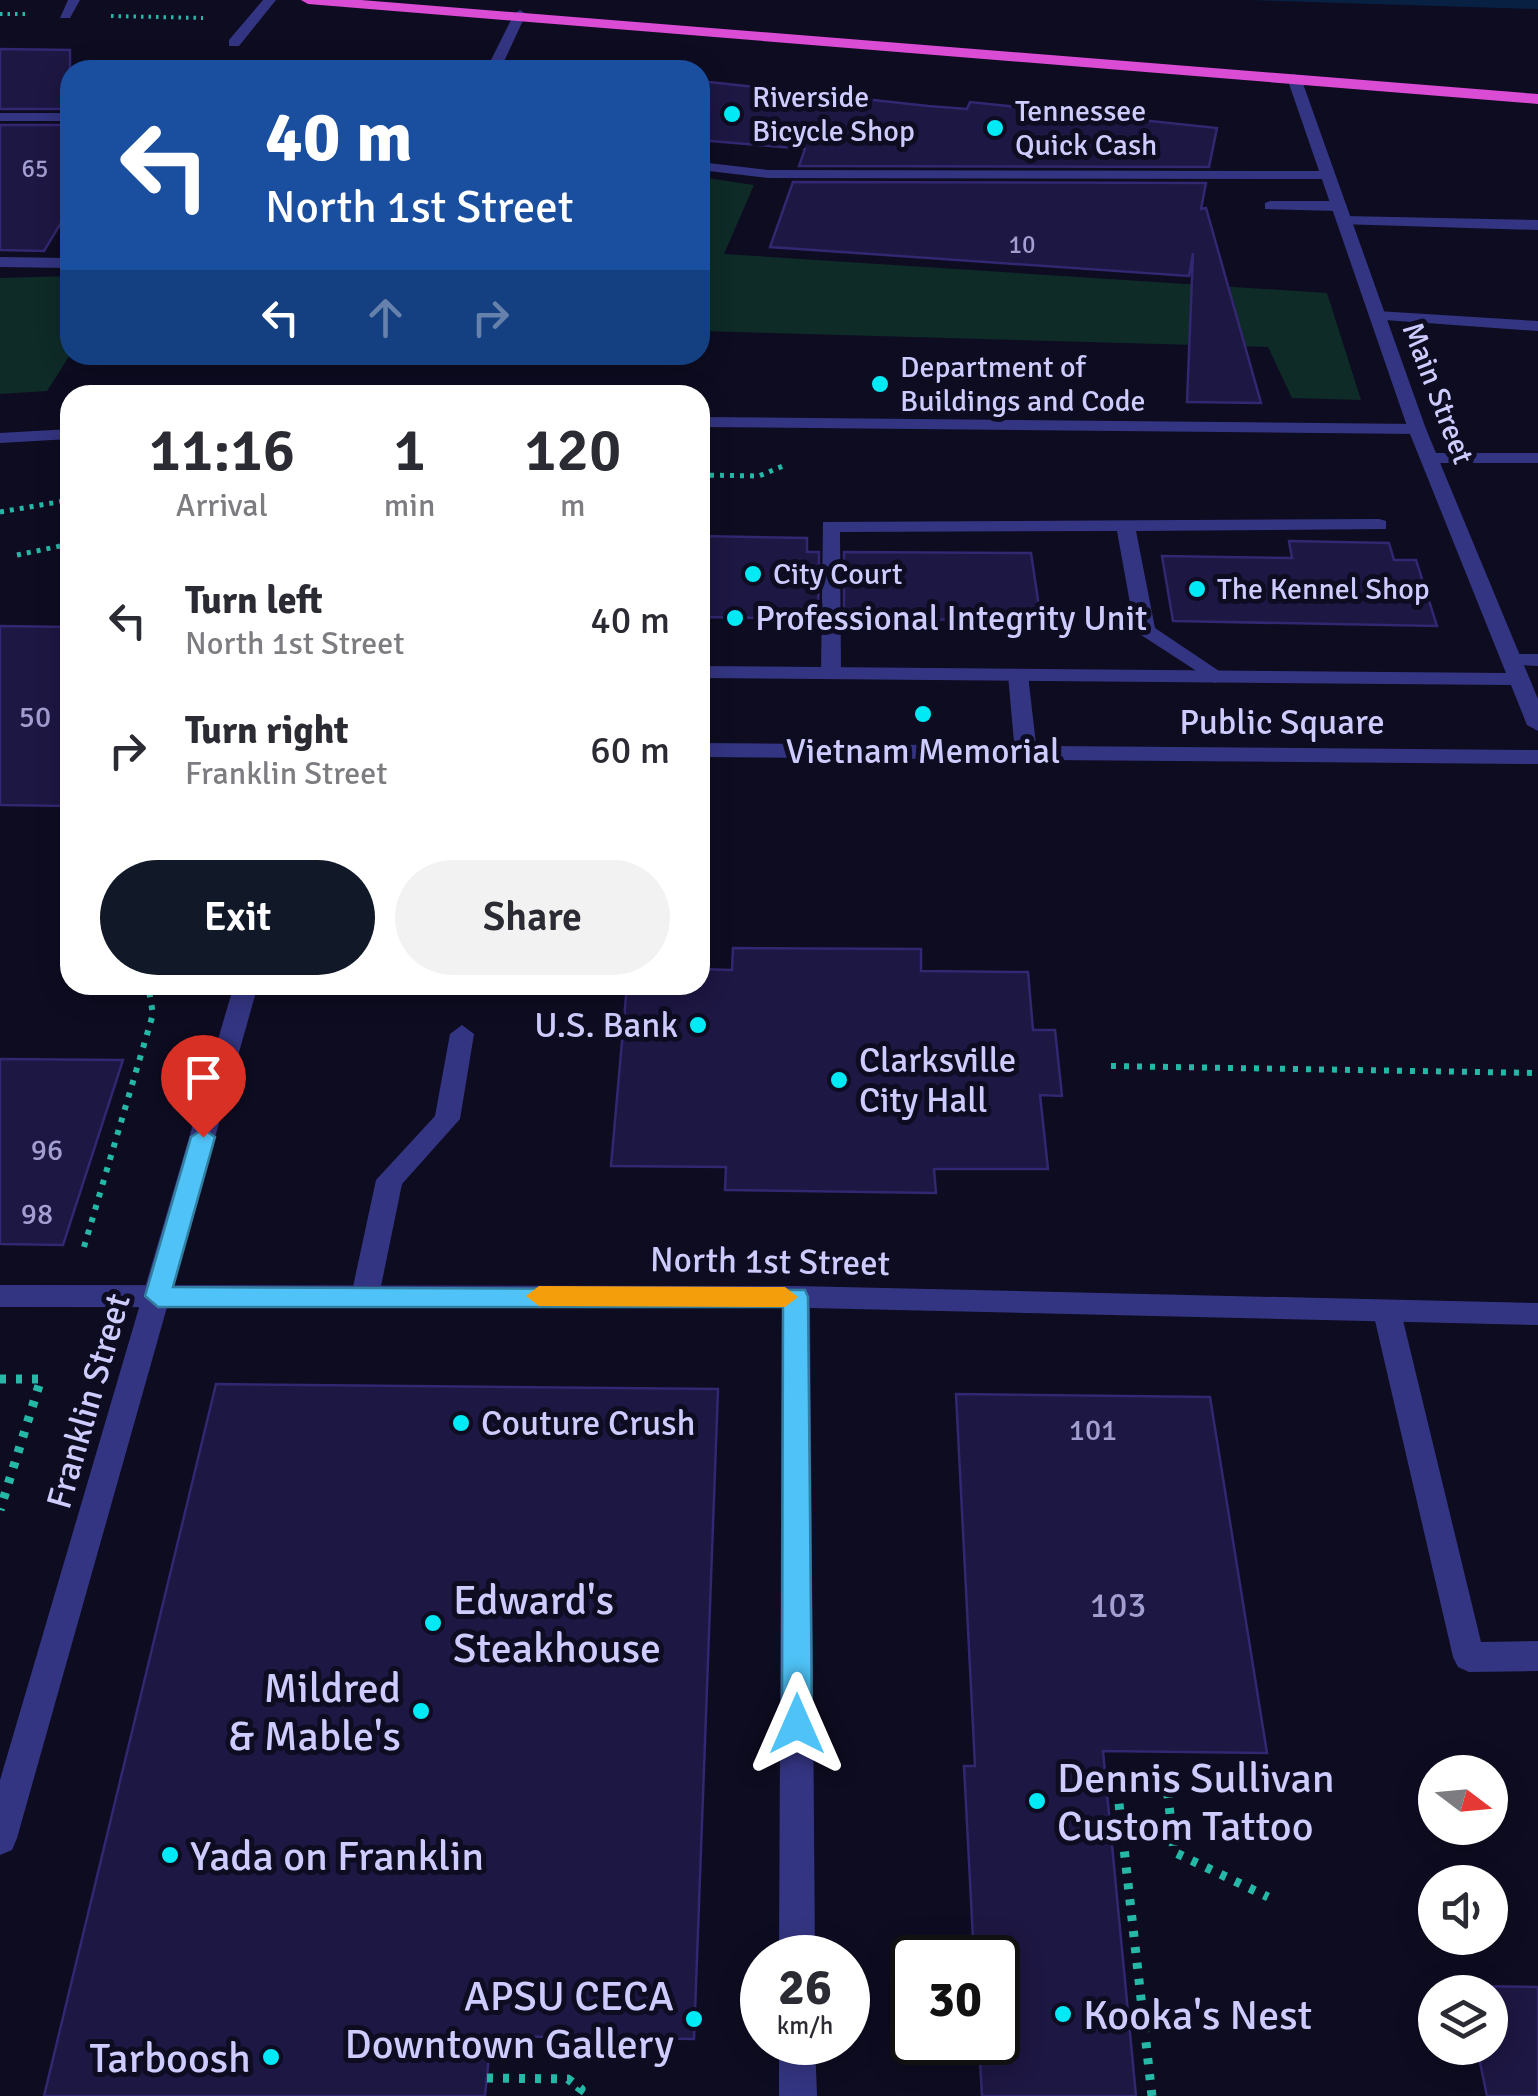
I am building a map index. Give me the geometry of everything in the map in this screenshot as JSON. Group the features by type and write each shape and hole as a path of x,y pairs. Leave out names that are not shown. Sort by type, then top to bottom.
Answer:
{"highway":[{"path":"308,0 520,14 1538,99"}],"street":[{"path":"65,15 74,0"},
{"path":"234,43 270,0"},
{"path":"498,60 520,14"},
{"name":"Main Street","path":"1294,78 1417,429 1538,724"},
{"path":"0,116 60,118"},
{"path":"710,167 768,174 1328,174"},
{"path":"1270,206 1538,226"},
{"path":"0,262 60,263"},
{"path":"1377,316 1538,326"},
{"path":"710,422 1417,429"},
{"path":"0,438 60,435"},
{"path":"1430,458 1538,458"},
{"path":"831,673 830,526 1379,525"},
{"path":"1126,527 1145,631 1215,677"},
{"name":"Public Square","path":"710,672 1215,677 1516,669 1538,660"},
{"path":"1018,675 1026,752"},
{"name":"Public Square","path":"710,750 1538,757"},
{"name":"Franklin Street","path":"0,1838 243,995"},
{"path":"365,1296 389,1180 447,1120 462,1034"},
{"name":"North 1st Street","path":"0,1296 796,1297 1538,1314"},
{"path":"796,1297 797,1935"},
{"path":"1387,1312 1469,1657 1538,1656"},
{"path":"798,2065 798,2096"}],"path":[{"path":"0,512 60,502"},
{"path":"17,555 60,546"},
{"path":"87,1245 153,1014 150,995"},
{"path":"1111,1066 1538,1073"},
{"path":"0,1378 41,1379 0,1510"},
{"path":"1152,2096 1117,1786 1166,1786 1174,1852 1268,1896"},
{"path":"487,2078 568,2079 581,2088 576,2096"}],"green space":[{"path":"710,178 754,185 724,254 1327,293 1361,400 1292,398 1268,347 710,331"},
{"path":"60,276 60,365 64,365 47,391 0,394 0,278"}],"water":[{"path":"1250,0 1538,0 1538,9"}],"building":[{"path":"0,49 70,50 70,60 60,60 60,109 0,109"},
{"path":"710,82 928,106 967,109 970,102 1217,128 1209,167 799,166 805,149 710,141"},
{"path":"0,125 60,125 60,225 44,251 0,250"},
{"path":"793,182 1206,183 1201,209 1206,208 1261,403 1187,402 1193,253 1189,276 770,247"},
{"path":"710,536 807,538 807,552 819,552 818,619 710,617"},
{"path":"1289,541 1389,543 1394,560 1416,560 1437,626 1173,621 1162,556 1292,558"},
{"path":"844,552 1031,553 1041,620 844,619"},
{"path":"0,626 60,627 60,806 0,805"},
{"name":"Clarksville City Hall","path":"733,948 921,949 921,971 1028,972 1033,1030 1055,1030 1062,1096 1040,1095 1048,1169 934,1169 936,1193 725,1190 726,1167 611,1166 626,995 710,995 710,969 732,970"},
{"path":"0,1059 123,1060 63,1245 0,1244"},
{"path":"216,1384 718,1389 694,2039 491,2036 485,2096 44,2096"},
{"path":"956,1394 1210,1397 1267,1753 1103,1751 1136,2096 982,2096 980,2065 1020,2065 1020,1935 973,1935 964,1766 975,1766"},
{"path":"1508,1987 1538,1987 1538,2096 1487,2096 1481,2065 1508,2065"}],"slow traffic":[{"path":"539,1296 785,1297"}],"place":[{"name":"Riverside Bicycle Shop","path":"732,114"},
{"name":"Tennessee Quick Cash","path":"995,128"},
{"name":"Department of Buildings and Code","path":"880,384"},
{"name":"City Court","path":"753,574"},
{"name":"The Kennel Shop","path":"1197,589"},
{"name":"Professional Integrity Unit","path":"735,618"},
{"name":"Vietnam Memorial","path":"923,714"},
{"name":"U.S. Bank","path":"698,1025"},
{"name":"Clarksville City Hall","path":"839,1080"},
{"name":"Couture Crush","path":"461,1423"},
{"name":"Edward's Steakhouse","path":"433,1623"},
{"name":"Mildred & Mable's","path":"421,1711"},
{"name":"Dennis Sullivan Custom Tattoo","path":"1037,1801"},
{"name":"Yada on Franklin","path":"170,1855"},
{"name":"Kooka's Nest","path":"1063,2014"},
{"name":"APSU CECA Downtown Gallery","path":"694,2019"},
{"name":"Tarboosh","path":"271,2057"}],"route":[{"path":"203,1137 158,1296 796,1297 797,1724"}]}
